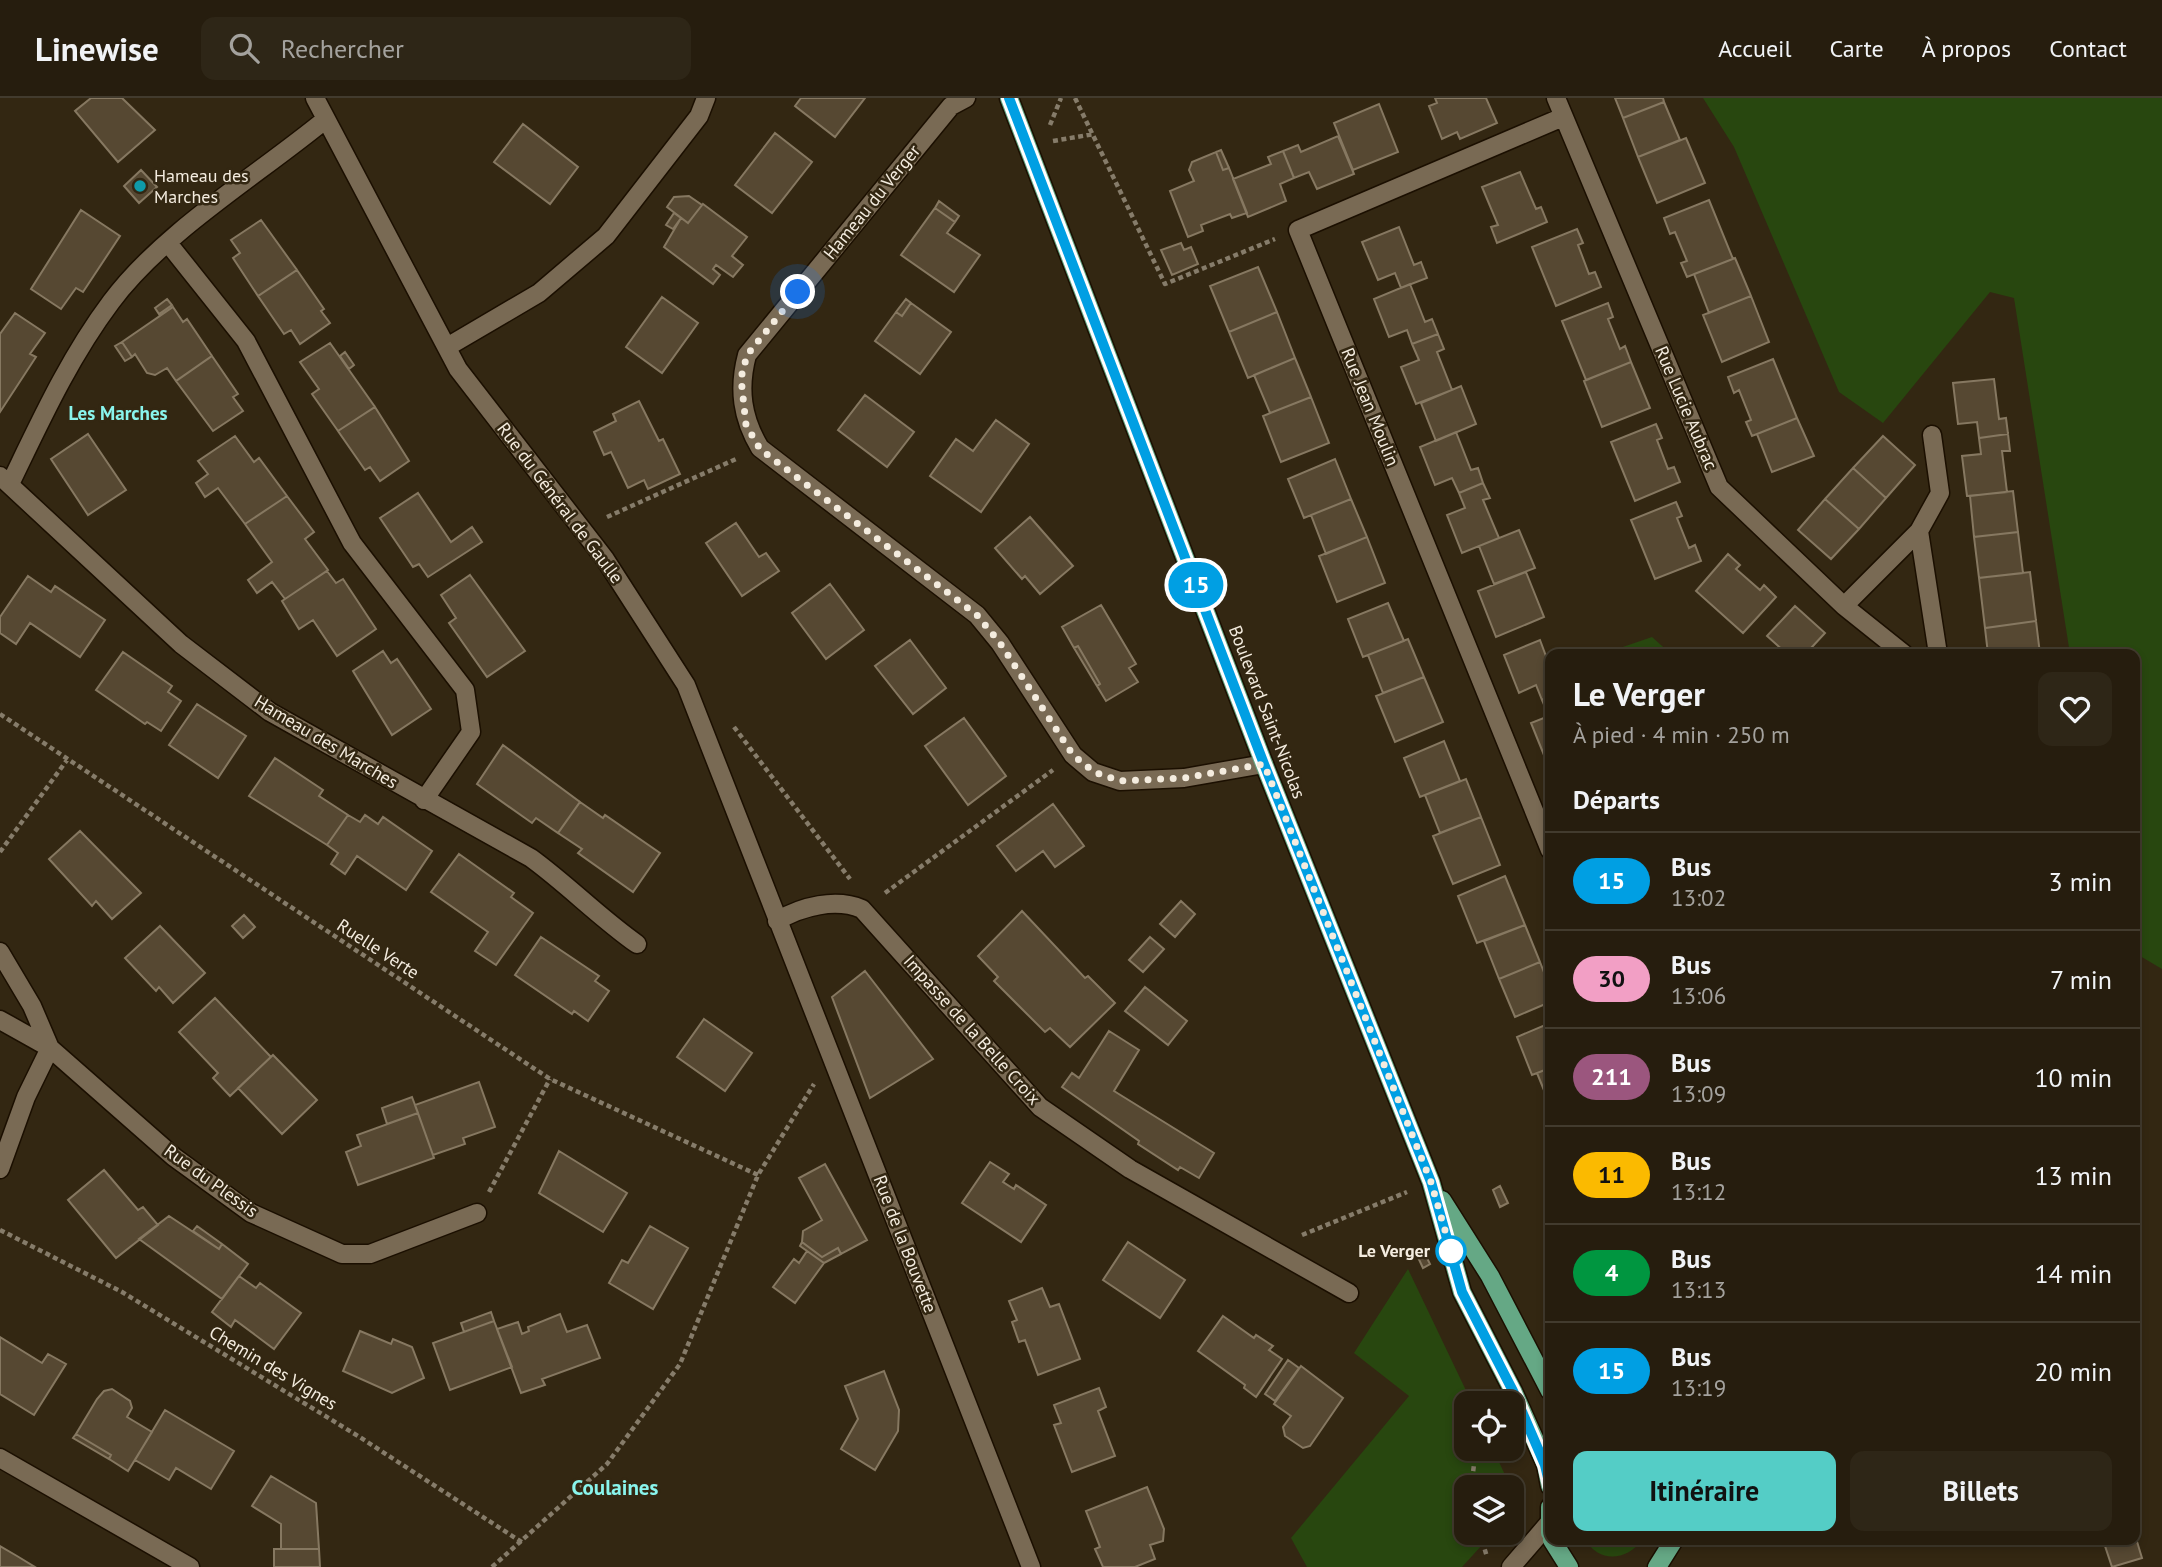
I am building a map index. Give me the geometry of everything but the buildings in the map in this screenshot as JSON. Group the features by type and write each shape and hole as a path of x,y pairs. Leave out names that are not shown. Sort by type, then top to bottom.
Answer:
{"main road":[{"name":"Boulevard Saint-Nicolas","path":"1009,98 1264,764 1431,1182 1462,1292 1513,1391 1545,1465"},
{"name":"Boulevard Saint-Nicolas","path":"1431,1182 1490,1276 1545,1381"},
{"path":"1559,1545 1569,1567"},
{"path":"1657,1567 1672,1545"},
{"path":"1673,1545 1677,1567"}],"street":[{"name":"Rue du Général de Gaulle","path":"315,98 458,369 606,559 686,685 777,920"},
{"path":"447,347 539,293 606,236 699,116 706,98"},
{"name":"Hameau du Verger","path":"965,98 951,106 747,355 741,378 746,425 760,449 977,615 1000,643 1073,755 1094,772 1120,781 1184,778 1264,764"},
{"name":"Rue Lucie Aubrac","path":"1556,98 1719,487 1844,606 1898,649"},
{"path":"1298,230 1563,117"},
{"name":"Hameau des Marches","path":"326,119 168,243 112,301 57,387 5,480 181,643 270,712 531,858 567,885 607,923 637,944"},
{"name":"Rue Jean Moulin","path":"1298,230 1545,838"},
{"path":"168,243 246,341 352,543 466,690 471,732 424,800"},
{"path":"1844,606 1919,531 1940,493 1932,435"},
{"path":"1919,531 1937,649"},
{"path":"777,920 793,911 845,902 862,909"},
{"name":"Impasse de la Belle Croix","path":"862,909 1040,1107 1130,1169 1349,1293"},
{"name":"Rue de la Bouvette","path":"777,920 1031,1567"},
{"name":"Rue du Plessis","path":"0,952 32,1006 50,1048"},
{"name":"Rue du Plessis","path":"0,1020 50,1048 174,1157 251,1213 342,1254 370,1254 477,1213"},
{"path":"0,1169 26,1097 50,1048"},
{"path":"0,1458 190,1567"},
{"path":"1511,1567 1545,1531"}],"path":[{"path":"1075,98 1165,284 1298,230"},
{"path":"582,529 760,449"},
{"name":"Ruelle Verte","path":"0,714 550,1079 758,1175"},
{"path":"732,725 859,891 862,909 1073,755"},
{"path":"0,852 67,760"},
{"path":"492,1567 607,1464 680,1364 758,1175 831,1056"},
{"path":"477,1213 550,1079"},
{"path":"1269,1250 1431,1182"},
{"name":"Chemin des Vignes","path":"0,1230 122,1292 358,1436 523,1542"},
{"path":"1483,1545 1486,1555"}],"green space":[{"path":"1703,98 2162,98 2162,969 2140,956 2140,649 2069,649 2014,298 1990,292 1883,423 1839,392 1734,147"},
{"path":"1652,637 1665,649 1617,649"},
{"path":"1408,1269 1466,1391 1454,1391 1454,1461 1499,1461 1505,1475 1454,1475 1454,1545 1482,1545 1462,1567 1307,1567 1291,1538 1409,1396 1354,1353"},
{"path":"1590,1545 1638,1545 1629,1552 1614,1556 1606,1556"}],"bus line":[{"name":"15","path":"1009,98 1264,764 1431,1182 1462,1292 1513,1391 1545,1465"}],"place":[{"name":"Hameau des Marches","path":"140,186"},
{"name":"Le Verger","path":"1451,1251"}],"district":[{"name":"Les Marches","path":"118,413"},
{"name":"Coulaines","path":"615,1488"}],"route":[{"path":"798,292 747,355 741,378 746,425 760,449 977,615 1000,643 1073,755 1094,772 1120,781 1184,778 1240,766 1264,764 1431,1182 1451,1251"}]}
